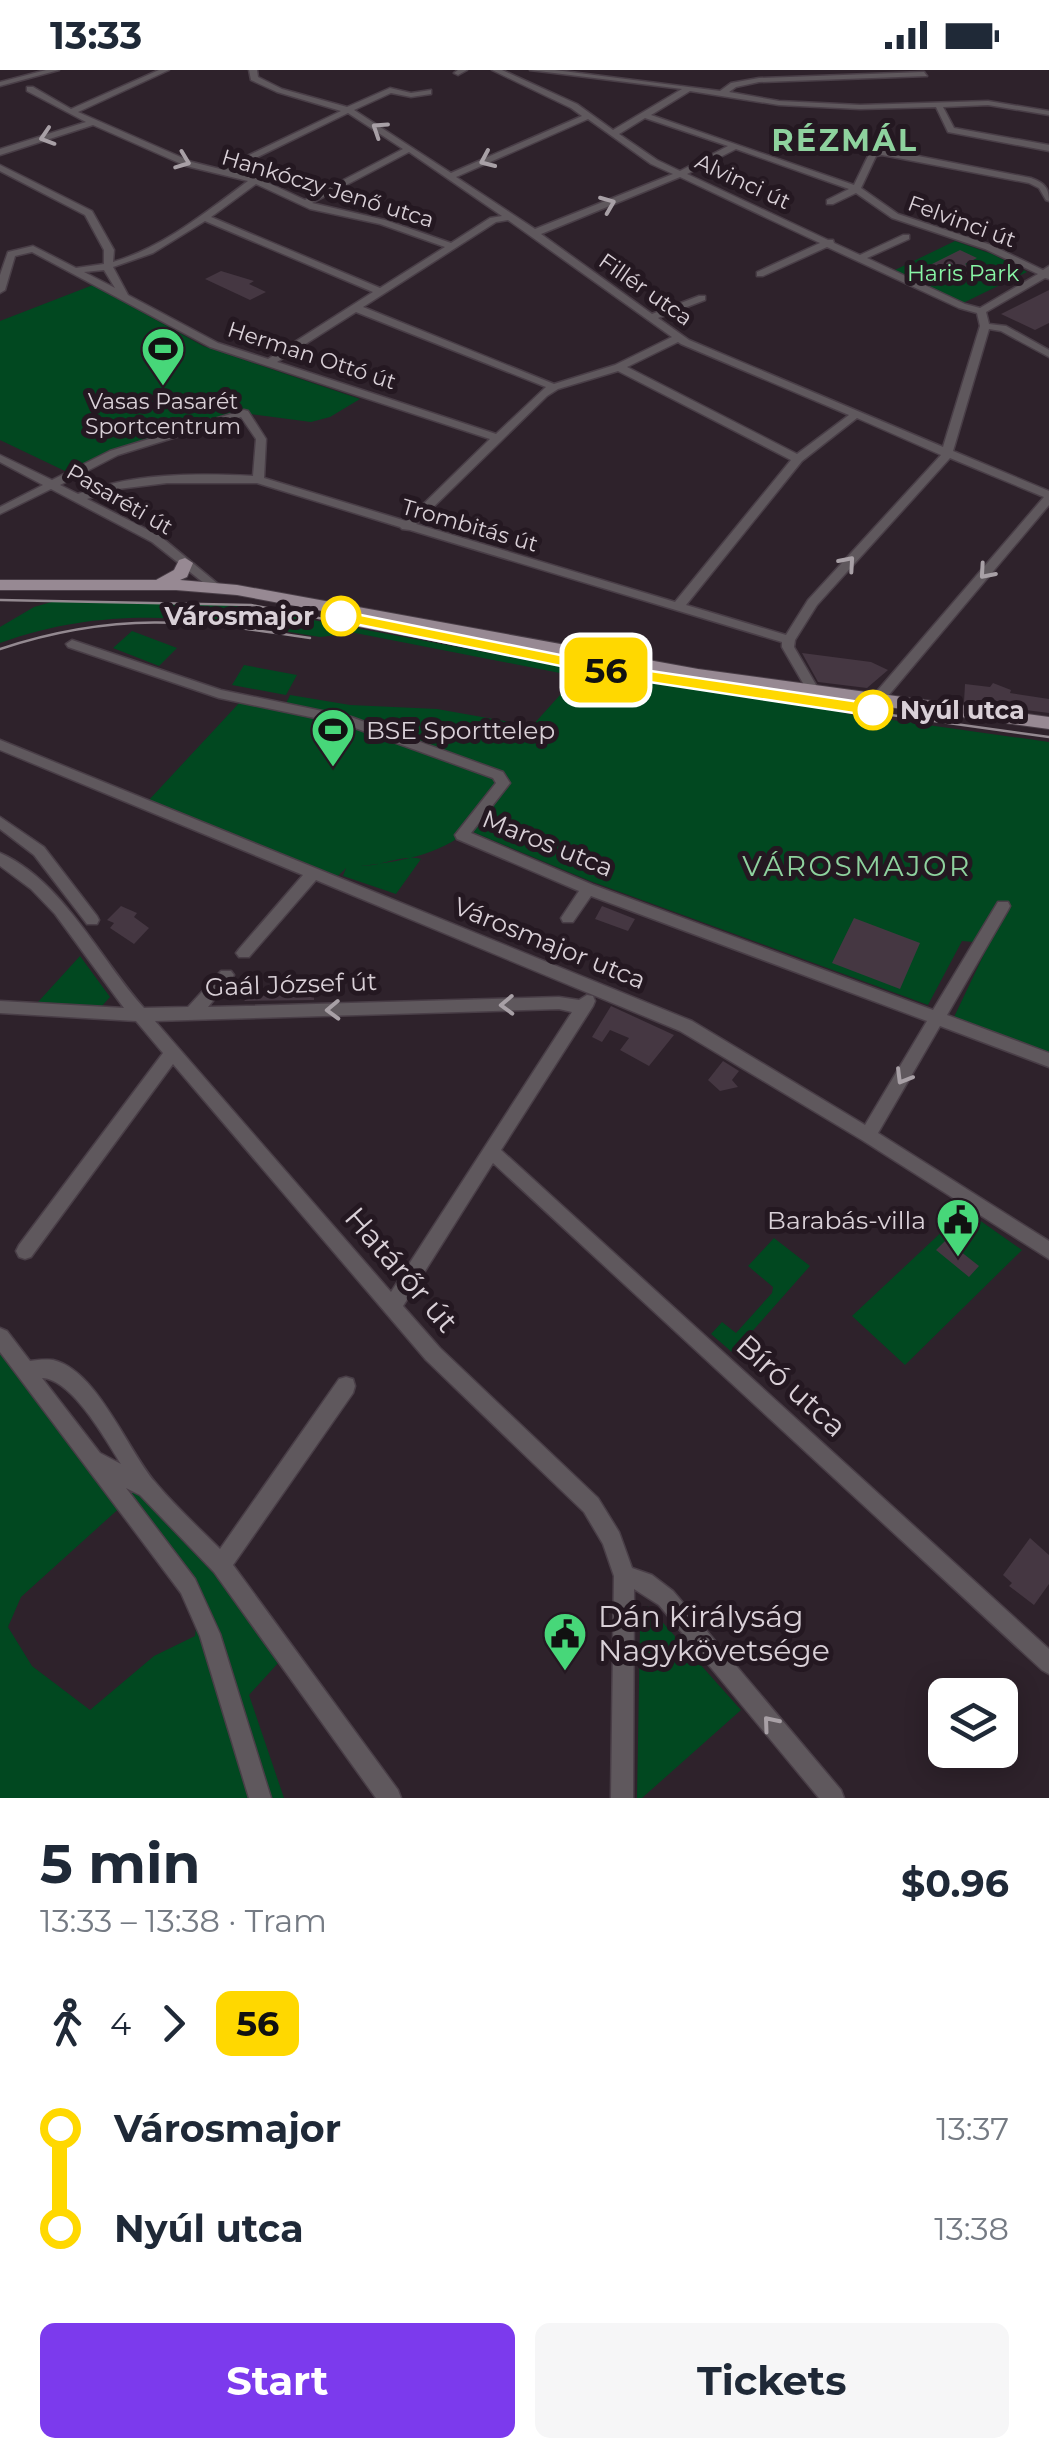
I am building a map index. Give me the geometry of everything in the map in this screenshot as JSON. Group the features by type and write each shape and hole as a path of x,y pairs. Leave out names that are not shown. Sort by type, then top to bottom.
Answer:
{"main road":[{"path":"160,585 181,572 184,563"},
{"path":"0,585 214,587 343,606 698,675 1049,723"}],"street":[{"path":"2,83 56,70"},
{"path":"72,112 166,70"},
{"name":"Fillér utca","path":"253,70 254,78 267,86 348,109 410,148 678,338 1049,496"},
{"name":"Alvinci út","path":"496,70 588,116 654,162 962,306 981,311"},
{"path":"534,70 828,106 909,98 939,106 1000,104 1049,113"},
{"path":"721,94 734,85 759,80 925,72"},
{"path":"916,84 925,72"},
{"path":"614,133 689,88"},
{"name":"Hankóczy Jenő utca","path":"30,89 188,164 255,180 306,204 382,222 452,246"},
{"path":"220,172 390,90 411,95 428,92"},
{"path":"939,106 951,130 1049,148"},
{"path":"451,176 588,116"},
{"name":"Felvinci út","path":"647,116 856,189 895,216 1047,273"},
{"path":"0,152 94,122"},
{"path":"534,233 681,174 733,147"},
{"path":"306,204 410,148"},
{"path":"830,202 856,189 873,154 888,152 1032,181 1042,186 1049,198"},
{"path":"0,168 89,213 109,250 108,268 123,295"},
{"path":"78,270 124,263 204,217 255,180"},
{"path":"204,217 380,292"},
{"path":"269,363 493,220 510,217"},
{"path":"862,257 906,237"},
{"path":"760,274 830,242"},
{"name":"Herman Ottó út","path":"0,290 11,254 32,249 214,345 496,436"},
{"path":"813,690 788,647 789,640 812,603 947,452 985,326 981,311 1047,273"},
{"path":"650,318 702,298"},
{"path":"356,308 554,387"},
{"path":"985,326 1003,328 1049,354"},
{"path":"406,527 496,436 554,387 618,368 678,338"},
{"path":"618,368 798,458"},
{"path":"0,511 52,482 139,443 244,413 261,439 258,480"},
{"path":"678,606 798,458 856,414"},
{"name":"Pasaréti út","path":"0,458 156,539 214,587"},
{"name":"Trombitás út","path":"81,498 115,487 207,479 258,480 789,640"},
{"path":"877,700 1049,496"},
{"name":"Maros utca","path":"72,644 219,694 346,720 498,775 503,783 462,835 588,889 1049,1060"},
{"name":"Városmajor utca","path":"3,749 686,1026 868,1134 1049,1251"},
{"name":"Határőr út","path":"0,823 7,862 60,910 172,1053 452,1374 592,1505 612,1539 624,1576 622,1798"},
{"name":"Határőr út","path":"0,823 38,851 92,920"},
{"path":"244,953 312,875"},
{"path":"568,918 588,889"},
{"path":"868,1134 1004,906"},
{"path":"191,1014 226,975"},
{"path":"394,1305 595,988"},
{"name":"Gaál József út","path":"0,1007 140,1016 559,1003 583,1006"},
{"path":"26,1251 172,1053"},
{"name":"Bíró utca","path":"493,1153 1049,1663"},
{"path":"0,1337 200,1607 260,1798"},
{"path":"24,1371 53,1369 66,1376 105,1422 147,1488 221,1565 390,1798"},
{"path":"221,1565 346,1386"},
{"path":"92,1460 147,1488"},
{"path":"624,1576 645,1582 666,1598 832,1798"}],"green space":[{"name":"Haris Park","path":"955,241 1027,272 963,303 895,270"},
{"name":"Vasas Pasarét Sportcentrum","path":"93,285 203,346 360,399 330,417 311,422 234,412 149,438 67,472 0,440 0,321"},
{"name":"Városmajor","path":"55,601 227,604 586,671 825,708 877,721 878,718 1049,742 1049,1053 954,1017 995,931 974,942 962,941 928,1005 590,881 468,830 445,846 409,858 421,859 396,894 343,876 346,868 338,876 148,801 241,701 283,710 290,695 350,705 437,709 532,726 570,684 565,674 340,630 337,635 320,637 198,620 81,623 0,643 0,627 34,607"},
{"path":"132,631 177,648 159,666 113,648"},
{"path":"244,665 297,675 286,695 232,685"},
{"path":"80,956 110,997 102,1006 38,1002"},
{"path":"965,1210 1022,1250 905,1365 852,1316"},
{"path":"774,1238 810,1266 733,1353 711,1334 722,1322 736,1333 772,1293 773,1287 748,1266"},
{"path":"0,1349 89,1466 145,1491 203,1556 280,1661 249,1695 284,1798 0,1798","holes":["124,1504 200,1595 195,1636 154,1656 90,1710 32,1666 8,1627 21,1597"]},
{"path":"648,1606 741,1710 642,1798 637,1798 640,1628 643,1608"}],"building":[{"path":"960,250 977,258 965,264 977,270 964,277 950,270 941,274 926,267"},
{"path":"221,271 254,281 249,284 266,292 250,300 205,279"},
{"path":"1049,290 1049,323 1035,330 1001,314"},
{"path":"802,653 871,662 888,670 867,688 818,682"},
{"path":"993,683 1011,690 1010,693 1049,699 1049,713 964,702 965,684 990,687"},
{"path":"121,906 137,913 134,917 149,928 134,944 110,928 114,923 107,920"},
{"path":"602,906 635,919 628,931 595,919"},
{"path":"854,918 920,943 900,989 832,963"},
{"path":"315,976 314,1000 244,1001 255,991 264,996 288,977"},
{"path":"611,1006 674,1035 649,1066 620,1050 629,1038 610,1030 602,1042 592,1037"},
{"path":"723,1061 739,1071 732,1080 738,1087 720,1091 708,1080"},
{"name":"Barabás-villa","path":"946,1240 979,1266 969,1277 936,1250"},
{"path":"1030,1538 1049,1555 1049,1584 1034,1605 1009,1586 1012,1583 1003,1575"}],"tram line":[{"path":"0,600 251,605 634,679 1049,737"},
{"name":"56","path":"341,616 610,670 873,710"},
{"path":"0,649 42,637 118,624 191,624 310,638"}],"place":[{"name":"Vasas Pasarét Sportcentrum","path":"163,387"},
{"name":"Városmajor","path":"341,616"},
{"name":"Nyúl utca","path":"873,710"},
{"name":"BSE Sporttelep","path":"333,768"},
{"name":"Barabás-villa","path":"958,1258"},
{"name":"Dán Királyság Nagykövetsége","path":"565,1672"}],"district":[{"name":"RÉZMÁL","path":"845,141"},
{"name":"VÁROSMAJOR","path":"857,866"}]}
